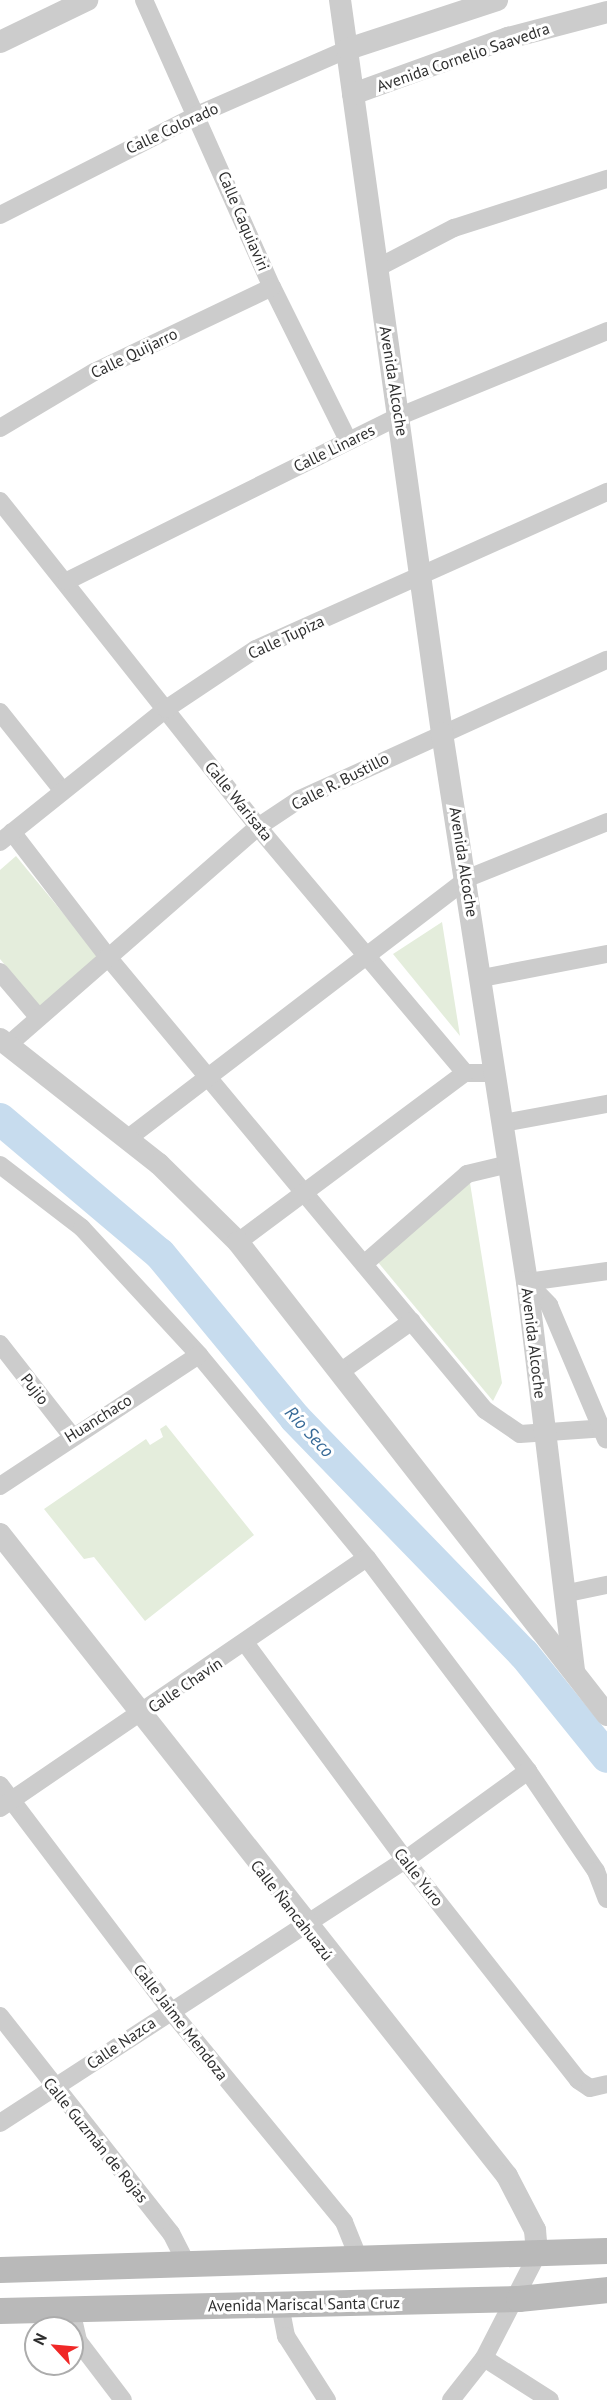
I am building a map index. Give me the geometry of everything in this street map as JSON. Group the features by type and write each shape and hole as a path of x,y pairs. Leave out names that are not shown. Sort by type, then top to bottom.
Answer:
{"main road":[{"path":"0,2270 537,2255 607,2251"},
{"name":"Avenida Mariscal Santa Cruz","path":"0,2311 519,2299 607,2290"}],"street":[{"path":"0,42 87,0"},
{"name":"Calle Caquiaviri","path":"144,0 198,115 272,287 348,440"},
{"name":"Avenida Alcoche","path":"340,0 377,268 424,574 442,734 468,879 527,1282 568,1593 574,1670"},
{"path":"348,49 497,0"},
{"name":"Avenida Cornelio Saavedra","path":"353,94 508,38 607,12"},
{"name":"Calle Colorado","path":"0,215 198,115 348,49"},
{"path":"377,268 454,228 607,178"},
{"name":"Calle Quijarro","path":"0,428 94,372 272,287"},
{"name":"Calle Linares","path":"67,581 348,440 400,416 607,331"},
{"name":"Calle Tupiza","path":"6,837 166,708 256,649 607,492"},
{"name":"Calle Warisata","path":"0,501 67,581 258,826 369,952 465,1073"},
{"name":"Calle R. Bustillo","path":"4,1042 39,1018 258,826 349,773 607,660"},
{"path":"0,712 62,790"},
{"path":"127,1139 369,952 468,879 607,822"},
{"path":"6,837 210,1074 303,1192 485,1410 520,1434 605,1433 549,1305 527,1282"},
{"path":"482,978 607,954"},
{"path":"0,972 39,1018"},
{"path":"4,1042 127,1139 238,1242 607,1715"},
{"path":"238,1242 465,1073 496,1073"},
{"path":"503,1123 607,1104"},
{"path":"364,1264 467,1174 509,1164"},
{"path":"0,1165 82,1228 199,1355 367,1558 528,1771 596,1871 607,1899"},
{"path":"527,1282 607,1271"},
{"path":"340,1372 412,1321"},
{"name":"Pujio","path":"0,1344 71,1435"},
{"name":"Huanchaco","path":"0,1486 71,1435 199,1355"},
{"name":"Calle Ñancahuazú","path":"0,1534 303,1924 507,2176 535,2229 537,2255 519,2299 484,2358 451,2400"},
{"name":"Calle Chavín","path":"6,1804 246,1644 367,1558"},
{"path":"568,1593 607,1585"},
{"name":"Calle Yuro","path":"246,1644 405,1860 578,2080 590,2088 607,2084"},
{"name":"Calle Nazca","path":"0,2123 170,2010 405,1860 528,1771"},
{"name":"Calle Jaime Mendoza","path":"0,1785 6,1804 170,2010 344,2222 359,2259"},
{"name":"Calle Guzmán de Rojas","path":"0,2016 53,2088 171,2233 187,2265"},
{"path":"280,2305 286,2336 327,2400"},
{"path":"71,2310 78,2341 123,2400"},
{"path":"484,2358 550,2400"}],"green space":[{"path":"16,856 100,958 41,1008 0,959 0,870"},
{"path":"442,922 460,1036 393,954"},
{"path":"470,1183 502,1383 493,1401 377,1261"},
{"path":"166,1425 254,1535 145,1621 94,1557 84,1559 44,1509 146,1439 150,1445 163,1437 160,1429"}],"waterway":[{"name":"Río Seco","path":"0,1119 160,1254 295,1418 524,1654 607,1757"}]}
